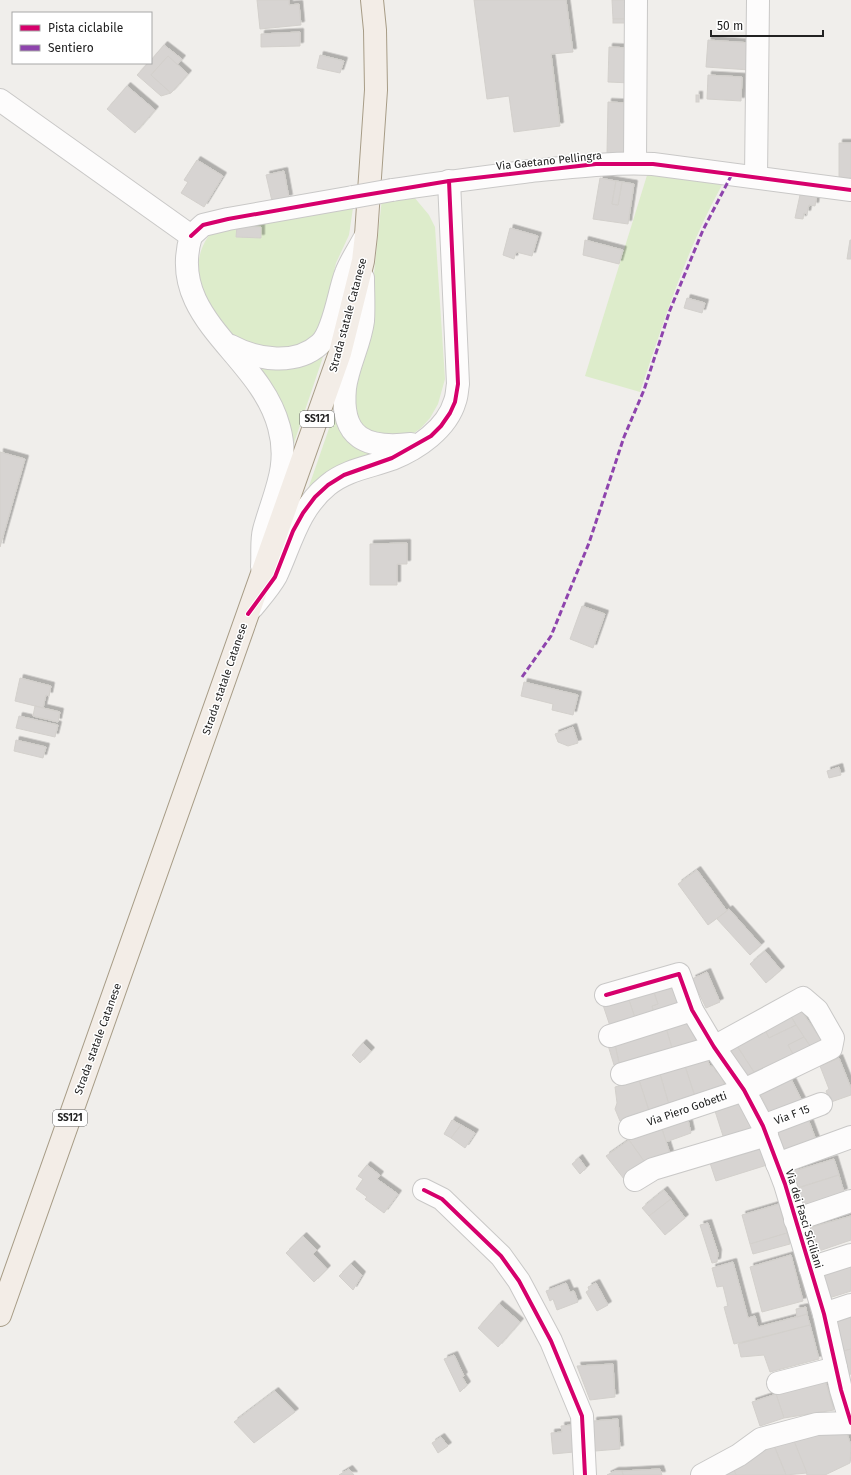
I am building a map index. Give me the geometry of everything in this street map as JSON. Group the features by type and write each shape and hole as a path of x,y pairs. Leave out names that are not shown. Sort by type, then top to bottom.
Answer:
{"main road":[{"name":"Strada statale Catanese","path":"0,1315 340,353 363,260 366,235 376,90 375,30 372,0"}],"street":[{"path":"635,163 636,0"},
{"path":"756,177 758,0"},
{"path":"0,100 191,236 186,252 186,270 192,293 198,308 256,379 270,401 279,426 283,449 282,472 264,532 262,576"},
{"name":"Via Gaetano Pellingra","path":"191,236 203,225 228,219 449,181 596,164 635,163 851,190"},
{"path":"248,614 275,577 293,531 303,513 328,485 362,468 392,458 420,444 441,426 450,413 455,402 458,384 449,181"},
{"path":"226,344 246,354 263,358 277,358 304,354 321,344 328,332 346,273 366,235"},
{"path":"363,260 363,321 345,388 347,421 354,432 362,440 378,446 420,444"},
{"name":"Via dei Fasci Siciliani","path":"606,995 679,974 692,1010 714,1047 744,1090 765,1130 796,1220 824,1314 836,1368 846,1389 851,1423"},
{"name":"Via Piero Gobetti","path":"630,1128 744,1090 831,1048 833,1038 817,1010 803,998 714,1047"},
{"path":"610,1036 692,1010"},
{"path":"622,1074 714,1047"},
{"name":"Via F 15","path":"635,1180 653,1169 765,1130 821,1104"},
{"path":"777,1164 851,1137"},
{"path":"424,1190 442,1199 501,1256 519,1281 551,1341 582,1416 585,1475"},
{"path":"796,1220 851,1201"},
{"path":"810,1268 851,1255"},
{"path":"824,1314 851,1305"},
{"path":"778,1383 836,1368"},
{"path":"702,1475 739,1455 761,1439 818,1424 851,1423"}],"green space":[{"path":"648,172 722,182 722,185 697,235 676,286 640,392 585,376"},
{"path":"409,191 429,215 435,227 445,379 438,404 430,418 421,428 407,438 379,442 350,414 368,330 382,198"},
{"path":"354,201 349,235 336,263 321,329 319,332 304,345 292,351 243,345 237,342 214,312 207,300 199,276 201,251 207,239 216,227"},
{"path":"325,351 295,440 292,452 253,366"},
{"path":"336,413 340,429 348,440 359,449 375,455 307,492 334,414"}],"building":[{"path":"257,0 289,0 289,5 299,4 301,25 260,29"},
{"path":"474,0 566,0 573,52 551,54 560,126 514,132 509,96 487,99"},
{"path":"612,0 629,0 630,19 613,19"},
{"path":"613,19 630,19 630,23 613,23"},
{"path":"300,32 300,46 261,47 261,34"},
{"path":"708,40 751,43 750,70 706,67"},
{"path":"164,45 182,59 177,65 168,56 151,75 171,93 161,96 137,75 147,64 152,64 152,59"},
{"path":"609,47 632,48 631,83 608,82"},
{"path":"320,55 344,61 340,73 317,68"},
{"path":"168,56 188,74 171,93 151,75"},
{"path":"708,75 742,77 741,101 707,99"},
{"path":"127,86 155,110 135,133 107,109"},
{"path":"696,95 699,95 699,102 696,102"},
{"path":"608,102 629,103 629,153 607,153"},
{"path":"839,143 851,143 851,178 839,177"},
{"path":"197,160 223,176 204,207 181,193 188,182 184,180"},
{"path":"284,171 289,198 272,201 266,175"},
{"path":"600,178 616,181 612,204 618,205 622,182 634,184 628,224 593,219"},
{"path":"616,181 622,182 618,205 612,204"},
{"path":"800,195 817,195 815,206 809,205 807,214 804,213 803,219 795,218"},
{"path":"237,226 261,227 261,238 236,237"},
{"path":"510,228 538,236 532,256 516,252 514,259 503,255"},
{"path":"585,240 623,250 619,264 583,255"},
{"path":"850,240 851,259 847,259"},
{"path":"687,298 705,303 702,313 684,308"},
{"path":"0,452 25,459 0,547"},
{"path":"407,543 407,564 397,564 397,585 370,585 370,544"},
{"path":"582,606 605,614 593,648 570,639"},
{"path":"20,678 51,686 49,696 46,695 43,708 15,701"},
{"path":"524,682 578,695 573,715 552,710 553,704 521,696"},
{"path":"35,706 60,712 58,722 33,716"},
{"path":"19,716 58,725 55,737 16,728"},
{"path":"573,727 578,743 568,746 558,742 555,734"},
{"path":"16,740 46,747 43,758 14,751"},
{"path":"839,767 841,775 829,778 827,771"},
{"path":"697,870 727,911 708,925 678,884"},
{"path":"729,909 761,945 750,955 717,919"},
{"path":"765,951 781,970 766,983 750,964"},
{"path":"707,972 720,1002 706,1008 692,979"},
{"path":"676,983 685,1005 654,1015 652,1006 658,1004 653,990"},
{"path":"653,990 658,1004 652,1006 654,1015 636,1021 628,997"},
{"path":"628,997 636,1021 611,1029 603,1005"},
{"path":"800,1009 822,1041 810,1046 790,1015"},
{"path":"790,1015 796,1025 769,1038 764,1028"},
{"path":"689,1017 697,1040 672,1048 665,1025"},
{"path":"665,1025 672,1048 619,1063 614,1040"},
{"path":"796,1025 804,1037 788,1045 793,1054 754,1072 735,1043 764,1028 769,1038"},
{"path":"804,1037 810,1046 793,1054 788,1045"},
{"path":"614,1040 619,1063 614,1065 607,1042"},
{"path":"363,1043 371,1051 360,1063 352,1055"},
{"path":"735,1043 754,1072 748,1075 727,1047"},
{"path":"839,1058 851,1088 851,1095 831,1102 826,1091 829,1089 820,1066"},
{"path":"707,1059 710,1066 714,1067 716,1072 721,1074 725,1087 695,1097 685,1066"},
{"path":"685,1066 695,1097 669,1105 660,1074"},
{"path":"660,1074 669,1105 649,1111 639,1080"},
{"path":"791,1079 802,1101 771,1116 760,1094"},
{"path":"639,1080 649,1111 620,1121 615,1109 617,1103 615,1087"},
{"path":"740,1103 755,1130 724,1139 715,1111"},
{"path":"807,1116 816,1140 784,1151 776,1126"},
{"path":"452,1120 461,1125 451,1138 444,1134"},
{"path":"688,1120 691,1133 666,1142 662,1129"},
{"path":"461,1125 475,1133 465,1148 451,1138"},
{"path":"662,1129 671,1157 646,1164 629,1140"},
{"path":"629,1140 646,1164 624,1179 606,1156"},
{"path":"762,1148 767,1165 716,1181 710,1163"},
{"path":"579,1158 586,1168 580,1174 572,1164"},
{"path":"834,1159 839,1175 794,1189 788,1170 797,1167 798,1170"},
{"path":"367,1165 380,1175 377,1179 398,1194 384,1213 365,1199 367,1197 356,1189 363,1179 358,1176"},
{"path":"839,1175 844,1192 803,1206 798,1188"},
{"path":"664,1190 671,1199 649,1216 642,1208"},
{"path":"671,1199 685,1218 665,1235 649,1216"},
{"path":"779,1204 787,1233 750,1244 742,1215"},
{"path":"851,1216 851,1240 816,1252 809,1228"},
{"path":"708,1223 718,1253 717,1262 712,1263 700,1225"},
{"path":"787,1233 790,1244 753,1254 750,1244"},
{"path":"303,1236 317,1250 313,1254 327,1269 314,1282 286,1253"},
{"path":"791,1255 803,1301 762,1312 750,1267"},
{"path":"733,1262 748,1318 755,1316 758,1327 807,1314 810,1325 734,1344 724,1307 728,1306 723,1286 717,1287 712,1268"},
{"path":"351,1264 362,1275 353,1290 339,1276"},
{"path":"851,1265 851,1291 829,1298 821,1275"},
{"path":"566,1283 570,1292 574,1291 578,1302 557,1310 553,1299 550,1301 546,1291"},
{"path":"596,1283 608,1305 597,1311 586,1292 589,1290 588,1287"},
{"path":"499,1304 520,1322 498,1347 478,1328"},
{"path":"806,1307 807,1314 797,1317 796,1309"},
{"path":"851,1315 851,1349 840,1352 832,1320"},
{"path":"810,1325 819,1359 770,1372 764,1355 741,1357 738,1344"},
{"path":"851,1349 851,1374 847,1375 840,1352"},
{"path":"454,1355 464,1376 462,1377 467,1385 460,1392 444,1359"},
{"path":"613,1364 615,1397 590,1400 577,1366"},
{"path":"825,1380 834,1410 784,1418 776,1394"},
{"path":"275,1391 295,1412 254,1443 234,1422"},
{"path":"776,1394 784,1418 760,1426 752,1402"},
{"path":"618,1419 620,1449 595,1451 593,1421"},
{"path":"572,1425 574,1452 553,1454 551,1433 562,1432 561,1426"},
{"path":"846,1431 851,1445 850,1463 825,1475 807,1475 792,1436"},
{"path":"792,1436 807,1473 786,1475 773,1443"},
{"path":"441,1437 448,1446 438,1453 432,1443"},
{"path":"773,1443 786,1475 736,1475 734,1470 743,1466 757,1450"},
{"path":"349,1469 354,1475 339,1475"},
{"path":"660,1469 662,1475 623,1475 622,1471"},
{"path":"734,1470 736,1475 722,1475"},
{"path":"615,1471 622,1471 623,1475 607,1475"}],"marked path":[{"path":"522,677 551,636 589,543 624,437 644,390 670,310 703,230 732,174"}],"cycle path":[{"path":"191,236 203,225 228,219 449,181 596,164 653,164 851,190"},
{"path":"248,614 275,577 293,531 303,513 315,497 328,485 344,475 392,458 431,436 441,426 450,413 455,402 458,384 449,181"},
{"path":"606,995 679,974 692,1010 714,1047 744,1090 763,1126 785,1184 824,1314 841,1390 851,1423"},
{"path":"424,1190 442,1199 501,1256 519,1281 551,1341 582,1416 585,1475"}]}
